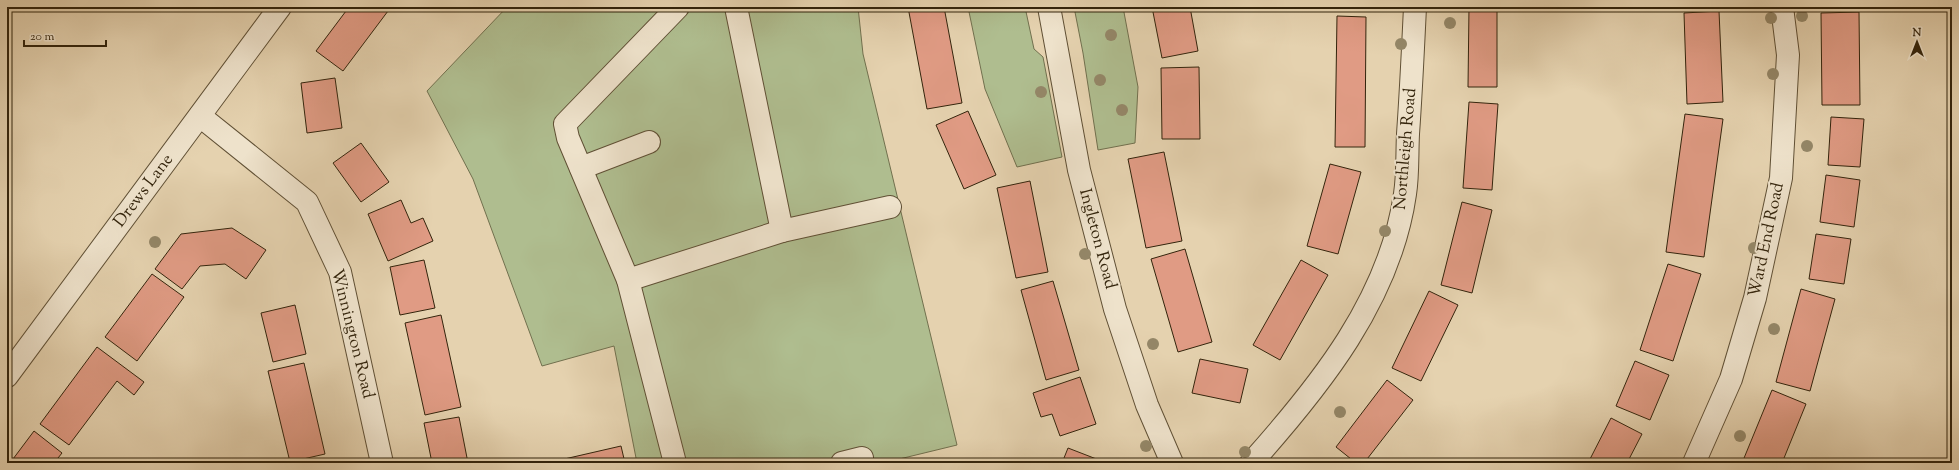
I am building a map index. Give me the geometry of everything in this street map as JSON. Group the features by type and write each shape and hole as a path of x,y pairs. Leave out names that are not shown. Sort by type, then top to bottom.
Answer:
{"street":[{"name":"Drews Lane","path":"7,376 280,7"},
{"path":"675,463 628,280 568,138 566,124 678,7"},
{"path":"736,7 782,231"},
{"name":"Ingleton Road","path":"1049,7 1079,170 1115,309 1146,405 1172,463"},
{"name":"Northleigh Road","path":"1252,463 1293,417 1348,342 1382,277 1397,234 1405,194 1415,7"},
{"name":"Ward End Road","path":"1694,463 1733,372 1755,298 1781,178 1788,55 1782,7"},
{"name":"Winnington Road","path":"200,116 307,202 340,272 382,463"},
{"path":"581,168 649,142"},
{"path":"628,280 782,231 890,208"}],"green space":[{"path":"507,7 858,7 863,54 957,445 883,463 637,463 614,346 542,366 473,179 427,91"},
{"path":"968,7 1025,7 1034,49 1043,57 1062,157 1017,167 985,89"},
{"path":"1074,7 1123,7 1138,87 1135,143 1098,150 1083,53"}],"building":[{"path":"349,7 391,7 343,71 316,51"},
{"path":"908,7 944,7 962,103 927,109"},
{"path":"1152,7 1190,7 1198,51 1162,58"},
{"path":"1469,7 1497,7 1497,87 1468,87"},
{"path":"1719,11 1723,102 1687,104 1684,13"},
{"path":"1859,12 1860,105 1822,105 1821,13"},
{"path":"1337,16 1366,17 1365,147 1335,147"},
{"path":"1199,67 1200,139 1162,139 1161,68"},
{"path":"335,78 342,128 307,133 301,83"},
{"path":"1469,102 1498,104 1492,190 1463,188"},
{"path":"968,111 996,175 964,189 936,125"},
{"path":"1685,114 1723,119 1704,257 1666,252"},
{"path":"1831,117 1864,119 1860,167 1828,165"},
{"path":"361,143 389,182 361,202 333,163"},
{"path":"1164,152 1182,241 1146,248 1128,159"},
{"path":"1330,164 1361,172 1338,254 1307,246"},
{"path":"1826,175 1860,180 1854,227 1820,222"},
{"path":"1030,181 1048,272 1016,278 997,188"},
{"path":"401,200 411,223 423,218 433,241 388,261 368,214"},
{"path":"1462,202 1492,210 1472,293 1441,285"},
{"path":"232,228 266,250 246,279 225,264 200,266 182,289 155,269 181,234"},
{"path":"1816,234 1851,239 1844,284 1809,279"},
{"path":"1185,249 1212,342 1178,352 1151,259"},
{"path":"424,260 435,308 400,315 390,267"},
{"path":"1301,260 1328,275 1280,360 1253,345"},
{"path":"1668,264 1701,274 1673,361 1640,350"},
{"path":"152,274 184,297 137,361 105,337"},
{"path":"1053,281 1079,370 1046,380 1021,290"},
{"path":"1801,289 1835,299 1810,391 1776,382"},
{"path":"1429,291 1458,305 1421,381 1392,368"},
{"path":"295,305 306,354 273,362 261,313"},
{"path":"441,315 461,407 425,415 405,323"},
{"path":"97,347 144,382 134,395 117,381 69,445 40,424"},
{"path":"1200,359 1248,369 1240,403 1192,393"},
{"path":"1635,361 1669,375 1650,420 1616,406"},
{"path":"304,363 325,454 290,462 268,371"},
{"path":"1080,377 1096,424 1060,436 1052,414 1041,417 1033,393"},
{"path":"1387,380 1413,400 1364,463 1356,463 1336,447"},
{"path":"1772,390 1806,404 1782,463 1742,463"},
{"path":"459,417 468,463 432,463 424,423"},
{"path":"1611,418 1642,434 1627,463 1588,463"},
{"path":"34,431 62,453 54,463 10,463"},
{"path":"621,446 625,463 547,463"},
{"path":"1068,448 1099,460 1098,463 1062,463"}]}
